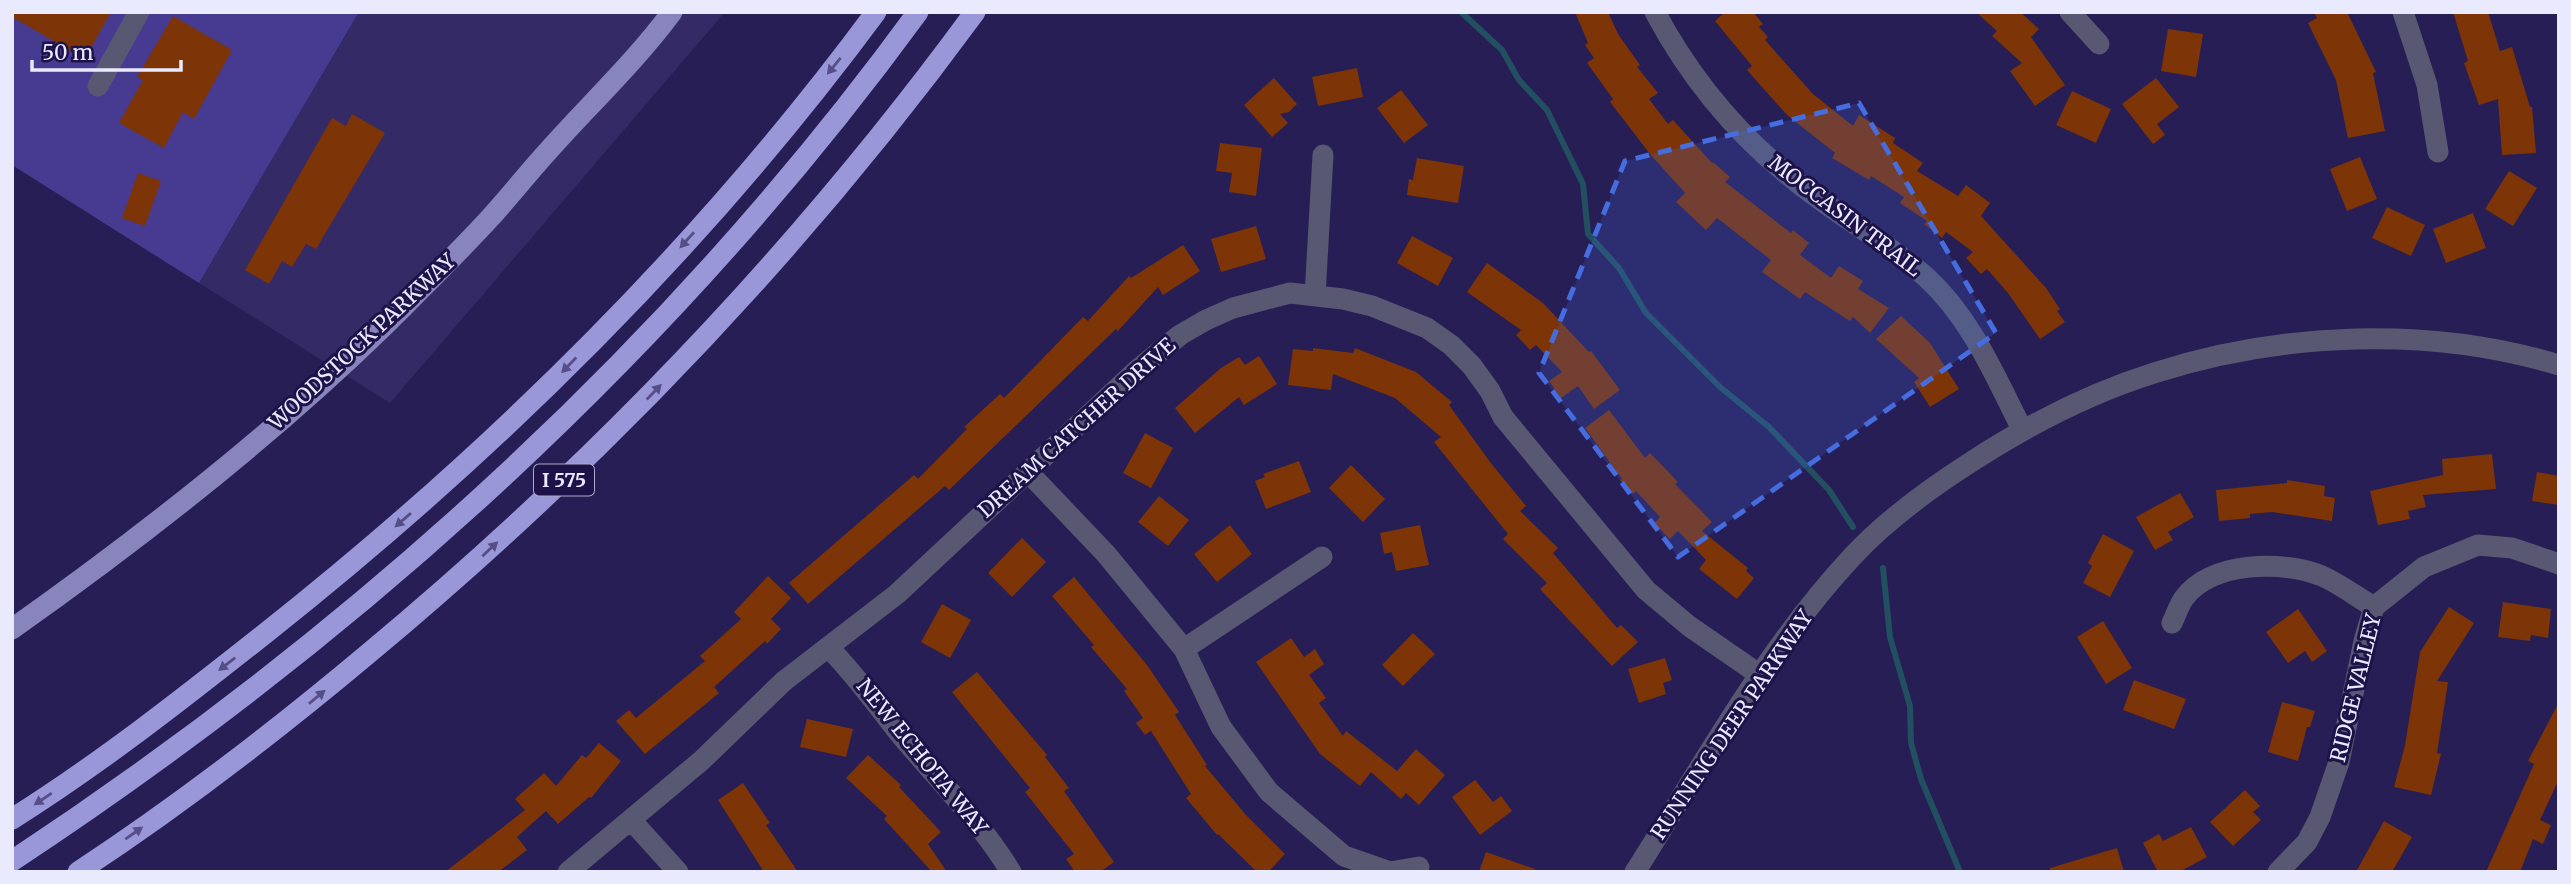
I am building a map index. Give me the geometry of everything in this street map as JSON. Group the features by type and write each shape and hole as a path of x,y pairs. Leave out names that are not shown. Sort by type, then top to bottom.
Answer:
{"highway":[{"path":"12,819 184,697 290,615 379,542 530,405 655,277 700,226 782,131 876,12"},
{"path":"12,862 112,796 226,712 357,607 481,499 576,408 730,244 828,129 918,12"},
{"name":"I 575","path":"78,872 295,715 454,583 615,432 723,320 824,206 920,88 975,12"}],"main road":[{"name":"WOODSTOCK PARKWAY","path":"12,629 197,491 327,380 491,217 549,150 606,92 672,12"}],"street":[{"path":"97,86 139,12"},
{"name":"MOCCASIN TRAIL","path":"1655,12 1698,81 1748,139 1793,180 1899,256 1943,295 1973,335 2022,429"},
{"path":"2070,12 2099,44"},
{"path":"2403,12 2427,85 2438,152"},
{"path":"1315,296 1323,155"},
{"name":"DREAM CATCHER DRIVE","path":"568,872 701,761 784,681 897,594 1136,371 1180,335 1224,312 1261,299 1290,293 1343,299 1400,316 1427,328 1451,345 1472,366 1490,391 1503,417 1646,590 1689,626 1760,675"},
{"name":"RUNNING DEER PARKWAY","path":"1635,872 1760,675 1812,603 1871,537 1944,480 2022,429 2073,404 2154,373 2218,357 2296,344 2381,340 2443,343 2479,347 2559,365"},
{"path":"1028,472 1107,554 1184,649 1221,727 1269,792 1344,856 1390,872 1419,867"},
{"name":"RIDGE VALLEY","path":"2278,872 2306,842 2320,817 2339,762 2364,641 2374,607 2424,567 2478,545 2512,548 2559,564"},
{"path":"1184,649 1322,557"},
{"path":"2172,623 2185,597 2208,579 2236,568 2294,569 2322,576 2374,607"},
{"name":"NEW ECHOTA WAY","path":"828,647 851,670 884,714 987,837 1011,872"},
{"path":"631,820 678,872"}],"highlighted area":[{"path":"1859,103 1996,333 1678,557 1539,373 1625,161"}],"shaded area":[{"path":"12,12 359,12 199,283 12,165"},
{"path":"359,12 725,12 390,403 199,283"}],"building":[{"path":"12,12 111,12 85,59 12,17"},
{"path":"1575,12 1608,12 1618,34 1640,65 1637,67 1658,93 1649,99 1668,124 1673,120 1712,163 1730,177 1725,182 1791,233 1793,230 1809,243 1800,255 1831,278 1839,266 1863,281 1858,289 1889,308 1870,333 1853,317 1850,321 1805,292 1800,299 1762,272 1771,260 1717,218 1706,230 1676,202 1685,193 1650,154 1610,102 1613,99 1587,63 1594,58 1585,45 1588,43"},
{"path":"1725,12 1753,12 1763,24 1759,27 1768,37 1765,40 1813,94 1853,126 1859,115 1895,138 1893,143 1923,163 1917,171 1958,196 1966,185 1990,203 1981,216 2046,288 2065,322 2040,339 2008,293 1987,269 1981,274 1966,258 1973,252 1946,232 1942,238 1924,224 1927,221 1900,203 1904,197 1871,176 1869,180 1832,158 1835,153 1787,115 1747,70 1752,66 1715,21"},
{"path":"1976,12 2020,12 2039,29 2031,37 2065,85 2035,106 2010,71 2022,63 1992,36 1997,31"},
{"path":"2314,12 2347,12 2376,72 2373,73 2385,131 2348,138 2336,80 2308,23 2317,18"},
{"path":"2453,12 2488,12 2500,51 2512,47 2532,107 2536,153 2502,155 2498,99 2479,105 2464,63 2468,61"},
{"path":"173,16 232,50 194,119 183,112 164,148 119,123 143,80 137,77"},
{"path":"2168,29 2203,34 2196,77 2161,71"},
{"path":"1357,68 1363,97 1318,106 1312,77"},
{"path":"1274,78 1297,104 1289,112 1280,114 1288,123 1272,137 1244,105"},
{"path":"2156,78 2179,107 2157,124 2165,135 2153,144 2122,104"},
{"path":"1401,90 1428,125 1404,143 1377,108"},
{"path":"2072,91 2111,109 2096,143 2056,125"},
{"path":"352,114 385,133 316,249 306,244 292,267 282,261 269,284 245,270 332,118 346,126"},
{"path":"1220,143 1262,148 1256,196 1229,192 1232,173 1216,171"},
{"path":"2360,157 2377,199 2347,211 2330,169"},
{"path":"1417,158 1464,166 1458,203 1407,195 1409,179 1413,180"},
{"path":"2509,171 2537,188 2513,226 2485,209"},
{"path":"138,173 161,181 145,226 122,218"},
{"path":"2387,207 2425,225 2411,256 2372,238"},
{"path":"2473,213 2486,248 2446,263 2433,229"},
{"path":"1256,226 1266,259 1221,272 1211,239"},
{"path":"1412,236 1453,258 1438,286 1397,263"},
{"path":"1183,245 1200,271 1163,295 1158,287 1118,331 1116,329 949,490 945,486 808,604 789,583 914,475 918,479 967,429 964,427 1000,394 1004,398 1083,317 1088,321 1129,276 1131,278"},
{"path":"1487,263 1543,303 1589,352 1591,351 1620,390 1594,409 1578,386 1561,398 1549,381 1562,372 1536,345 1530,350 1516,335 1521,330 1467,292"},
{"path":"1901,316 1930,343 1959,389 1930,407 1914,382 1919,378 1876,339"},
{"path":"1313,348 1353,353 1355,348 1416,372 1452,402 1449,405 1526,506 1520,511 1558,548 1553,553 1617,628 1621,625 1638,642 1612,666 1540,589 1547,583 1503,539 1508,534 1434,442 1441,437 1395,398 1333,374 1331,390 1288,385 1293,349 1313,351"},
{"path":"1259,356 1277,384 1244,405 1239,397 1195,433 1175,408 1221,368 1239,357 1245,365"},
{"path":"1609,410 1645,458 1650,453 1678,482 1675,484 1712,522 1702,531 1748,568 1746,571 1754,578 1737,599 1699,569 1706,560 1678,531 1670,539 1654,523 1660,517 1636,491 1633,494 1620,480 1622,479 1585,428"},
{"path":"1145,433 1173,448 1151,488 1123,473"},
{"path":"2492,454 2496,489 2423,495 2426,507 2408,511 2410,519 2378,525 2370,491 2443,475 2442,459"},
{"path":"1299,461 1311,492 1266,509 1255,481 1265,477 1263,474"},
{"path":"1351,465 1385,499 1363,522 1329,488"},
{"path":"2537,472 2559,476 2559,505 2532,501"},
{"path":"2287,480 2325,486 2324,496 2335,498 2332,521 2272,512 2250,514 2250,518 2219,521 2216,490 2287,483"},
{"path":"2180,493 2194,517 2168,532 2173,540 2155,550 2136,517"},
{"path":"1159,496 1189,520 1168,546 1138,522"},
{"path":"1230,525 1252,554 1217,582 1194,554"},
{"path":"1420,525 1429,565 1396,571 1392,552 1384,554 1380,533"},
{"path":"2103,534 2134,551 2110,597 2083,583 2092,566 2088,563"},
{"path":"1022,538 1046,562 1012,597 988,573"},
{"path":"768,576 791,598 771,619 781,629 767,644 765,641 714,687 719,693 645,754 616,721 629,710 636,718 705,661 700,656 741,619 734,612"},
{"path":"1074,577 1147,665 1179,712 1175,715 1207,765 1205,766 1246,815 1285,854 1268,872 1257,872 1217,835 1186,798 1191,794 1151,731 1145,735 1136,723 1143,718 1124,691 1127,689 1052,596"},
{"path":"2503,602 2551,609 2548,638 2531,635 2530,641 2498,637"},
{"path":"942,604 971,620 950,658 921,642"},
{"path":"2449,607 2474,623 2437,681 2448,682 2437,753 2441,754 2431,795 2394,787 2405,745 2420,652"},
{"path":"2298,609 2327,651 2312,662 2305,651 2288,663 2266,632"},
{"path":"2103,621 2132,668 2106,684 2077,637"},
{"path":"1413,633 1435,654 1403,686 1382,665"},
{"path":"1291,638 1304,657 1315,649 1324,664 1309,675 1326,698 1319,703 1343,736 1346,731 1397,771 1416,749 1445,775 1419,805 1406,793 1401,799 1371,772 1360,786 1320,754 1256,662"},
{"path":"1665,658 1672,680 1663,683 1666,694 1639,703 1628,669"},
{"path":"977,672 1047,755 1045,757 1069,788 1064,791 1114,862 1100,872 1075,872 1066,859 1074,854 1025,792 1030,788 952,692"},
{"path":"2134,680 2186,699 2174,729 2123,710"},
{"path":"2282,702 2315,711 2310,727 2307,727 2298,761 2268,752"},
{"path":"2559,702 2559,779 2540,820 2551,825 2543,844 2533,839 2520,872 2486,872 2534,764 2528,761"},
{"path":"807,719 853,729 846,757 800,747"},
{"path":"599,743 621,761 591,798 558,824 546,811 517,837 527,850 498,872 445,872 525,810 515,799 544,773 556,786 582,755 586,758"},
{"path":"868,755 901,785 899,787 941,832 928,844 947,872 932,872 884,819 887,816 846,778"},
{"path":"1475,780 1493,802 1501,796 1512,811 1480,835 1452,797"},
{"path":"743,783 770,823 766,825 798,872 764,872 718,800"},
{"path":"2245,790 2260,806 2253,812 2261,820 2233,846 2210,822"},
{"path":"2384,821 2412,837 2392,872 2356,872"},
{"path":"2191,827 2207,857 2179,872 2158,872 2143,843 2159,834 2163,841"},
{"path":"2117,848 2124,872 2050,872 2050,868"},
{"path":"1486,852 1535,869 1534,872 1479,872"}],"waterway":[{"path":"1461,12 1502,50 1519,80 1547,110 1583,184 1588,234 1619,268 1646,313 1720,387 1769,427 1829,490 1853,527"},
{"path":"1883,568 1890,637 1910,706 1911,743 1921,779 1960,872"}]}
